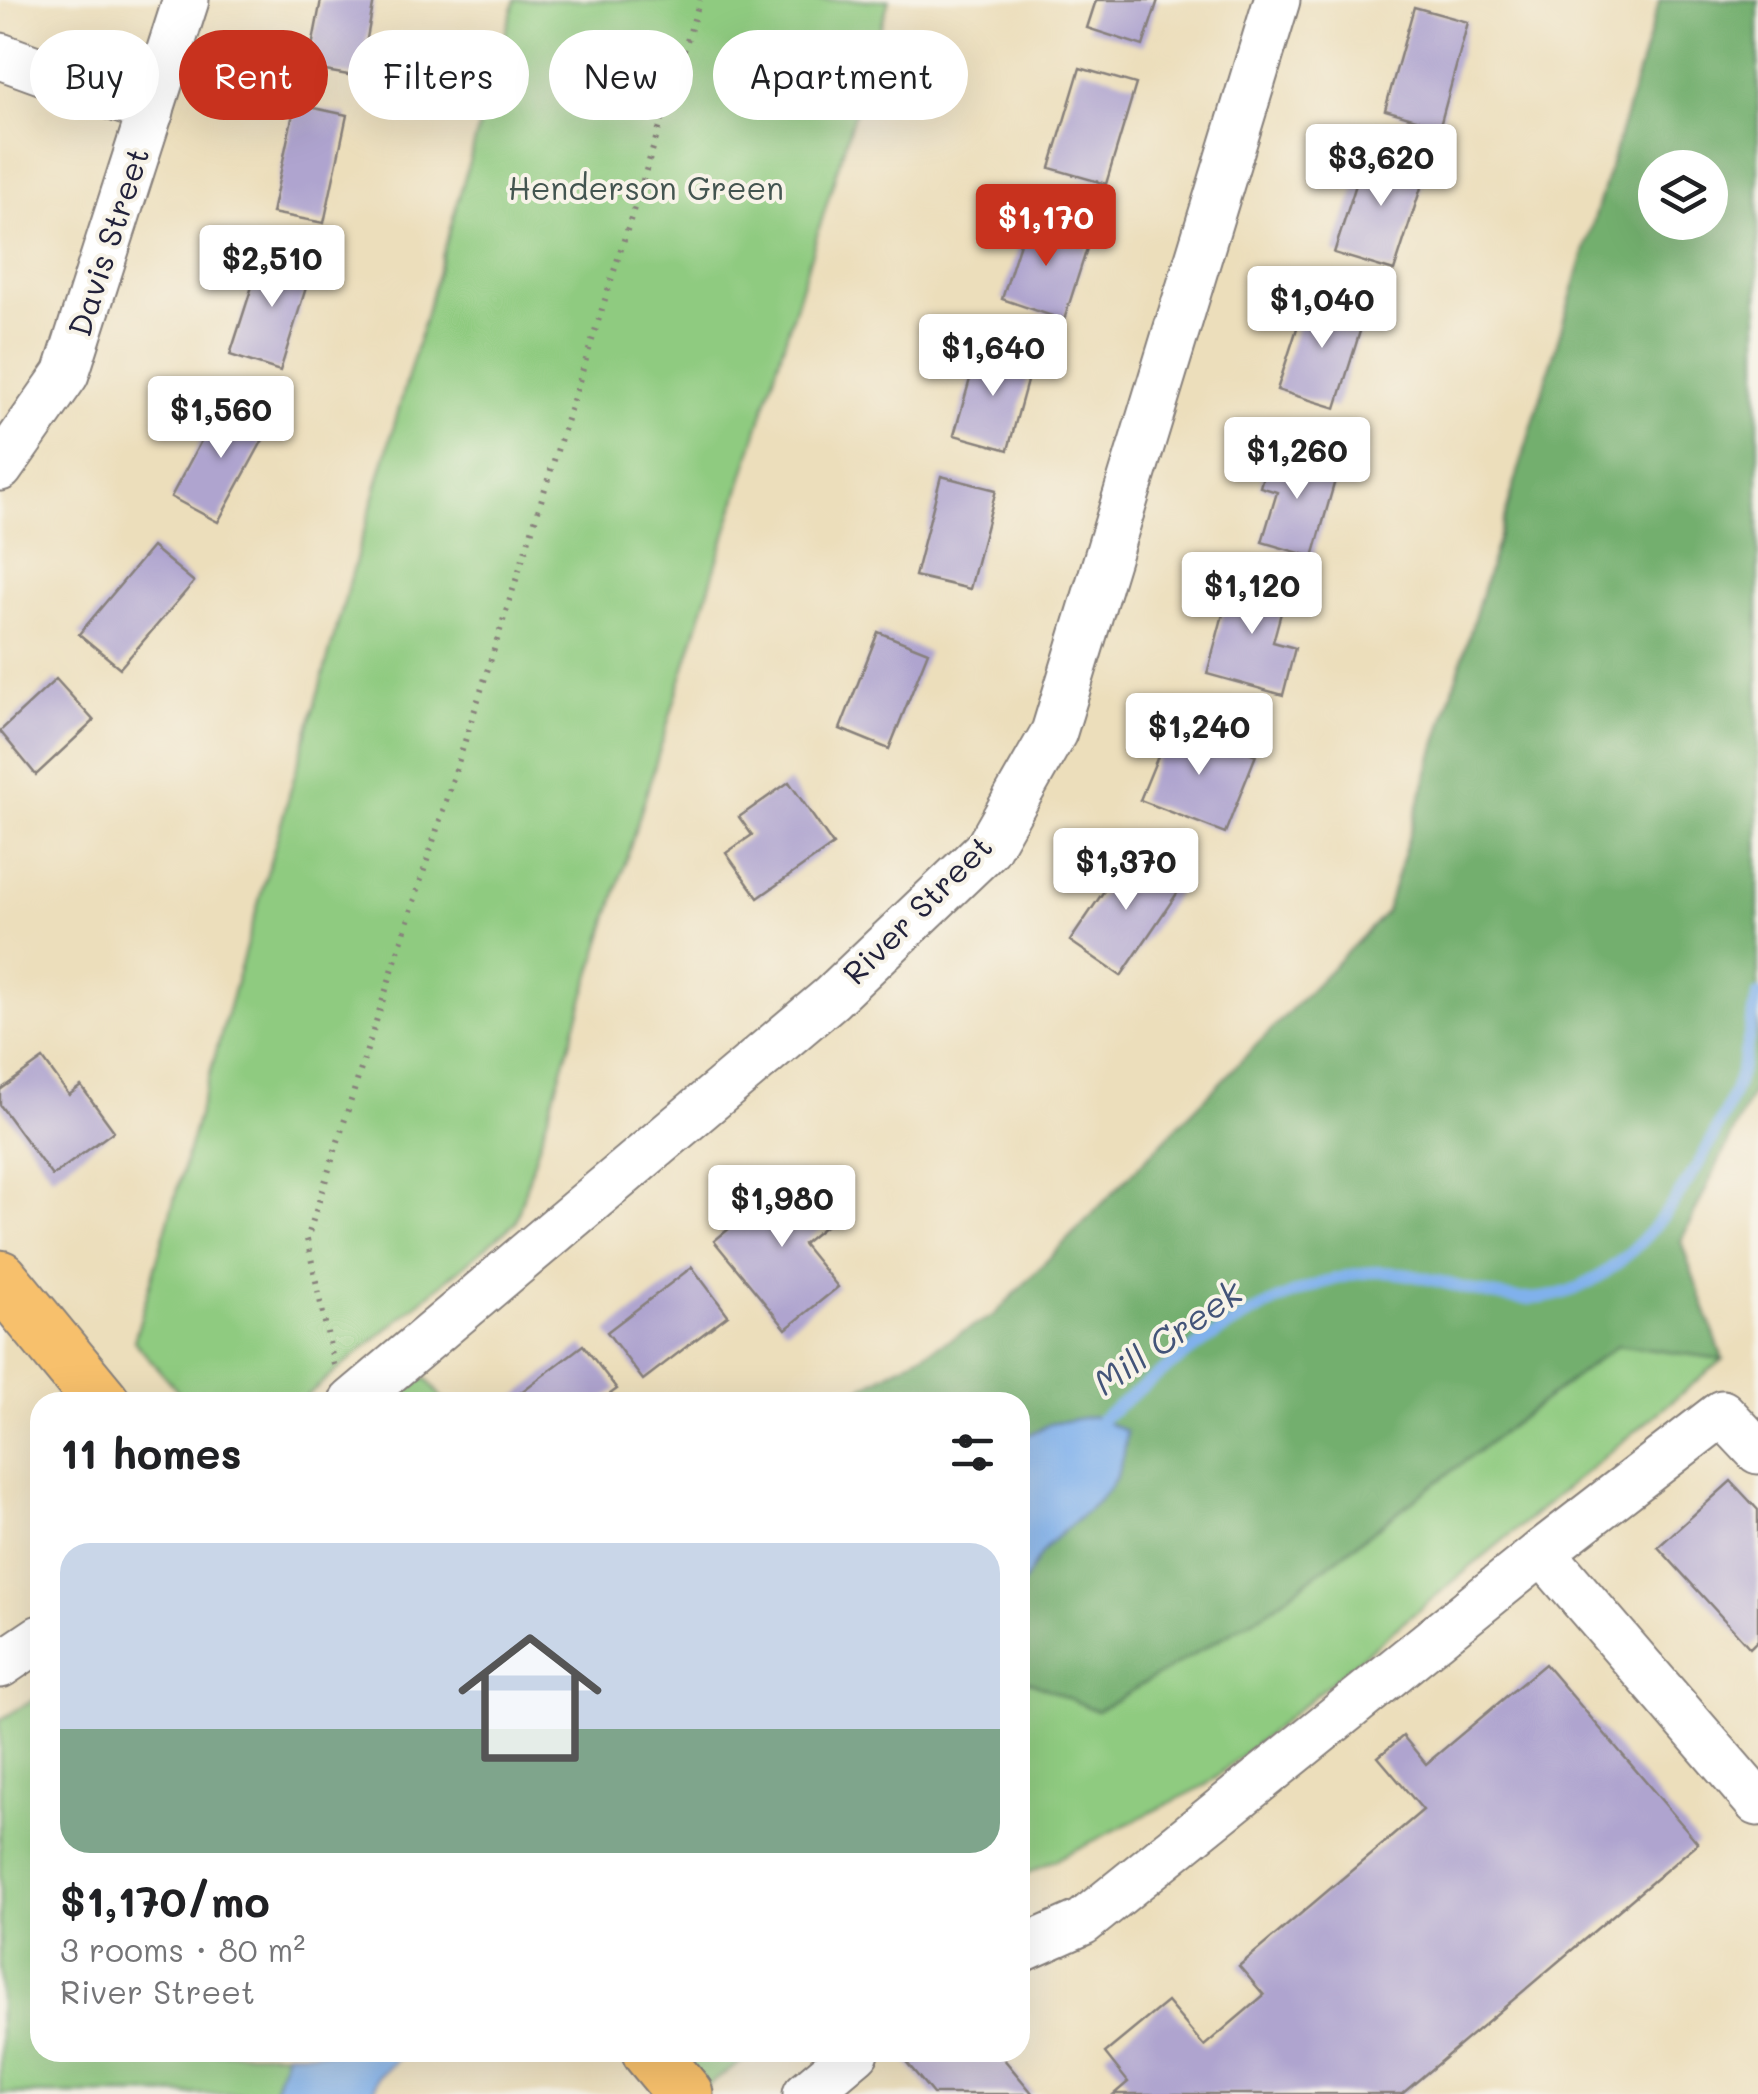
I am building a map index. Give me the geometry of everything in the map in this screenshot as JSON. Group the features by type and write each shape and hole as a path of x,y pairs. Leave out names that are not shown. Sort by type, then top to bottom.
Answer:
{"main road":[{"path":"0,1278 94,1392"},
{"path":"658,2062 685,2094"}],"street":[{"name":"Davis Street","path":"159,86 186,0"},
{"name":"River Street","path":"343,1387 831,998 988,848 1054,732 1277,0"},
{"path":"0,56 30,67"},
{"name":"Davis Street","path":"0,468 66,374 148,120"},
{"path":"1030,1946 1083,1922 1542,1552 1722,1413 1758,1451"},
{"path":"1542,1552 1758,1803"},
{"path":"0,1665 30,1645"}],"path":[{"path":"343,1387 306,1238 700,0"}],"green space":[{"name":"Henderson Green","path":"515,0 889,0 880,30 713,30 713,120 852,120 515,1223 311,1392 178,1392 134,1341 481,120 529,120 529,30 506,30"},
{"path":"1660,0 1758,0 1758,1081 1681,1241 1723,1359 1617,1345 1269,1610 1097,1711 1030,1681 1030,1392 854,1392 994,1315 1386,912"},
{"path":"1617,1345 1723,1359 1206,1785 1030,1872 1030,1681 1097,1710 1269,1610"},
{"path":"425,1377 437,1392 404,1392"},
{"path":"30,1702 30,2062 283,2062 273,2094 0,2094 0,1720"},
{"path":"660,2062 742,2062 695,2094"}],"water":[{"path":"1092,1416 1126,1431 1124,1452 1112,1484 1045,1548 1030,1571 1030,1434 1050,1424"},
{"path":"283,2062 394,2062 378,2077 373,2094 273,2094"}],"building":[{"path":"321,0 374,0 369,30 348,30 348,75 328,71 328,30 315,30"},
{"path":"1096,0 1158,0 1143,46 1087,28"},
{"path":"1414,7 1468,22 1440,126 1385,110"},
{"path":"1080,68 1136,84 1106,184 1050,168"},
{"path":"328,111 347,115 324,223 272,213 292,120 328,120"},
{"path":"1368,147 1428,166 1394,271 1334,253"},
{"path":"1028,218 1090,239 1064,320 1002,299"},
{"path":"264,249 313,265 280,371 230,355"},
{"path":"1308,294 1366,312 1336,408 1277,390"},
{"path":"979,348 1032,363 1008,450 954,435"},
{"path":"223,400 271,425 218,522 171,497"},
{"path":"1270,451 1338,470 1313,557 1262,542 1277,492 1260,487"},
{"path":"941,476 996,490 970,589 915,576"},
{"path":"152,547 194,582 120,668 79,634"},
{"path":"1234,573 1288,587 1273,642 1295,648 1283,695 1207,674"},
{"path":"878,632 928,652 889,749 840,729"},
{"path":"56,679 94,721 36,775 0,731"},
{"path":"1178,724 1256,755 1225,833 1140,800 1163,744 1170,746"},
{"path":"789,782 833,845 758,898 726,853 752,835 739,817"},
{"path":"1131,851 1182,886 1121,976 1070,941"},
{"path":"43,1059 69,1095 81,1086 114,1131 52,1176 0,1105 0,1090"},
{"path":"799,1172 836,1217 803,1244 838,1287 786,1329 714,1241"},
{"path":"692,1267 728,1315 643,1380 607,1332"},
{"path":"583,1345 617,1389 613,1392 521,1392"},
{"path":"1731,1481 1758,1510 1758,1640 1750,1648 1658,1547"},
{"path":"1545,1664 1698,1843 1402,2094 1114,2094 1128,2082 1105,2053 1167,2002 1204,2046 1264,1995 1239,1966 1423,1810 1378,1757 1403,1736 1426,1764"},
{"path":"906,2062 1006,2062 1033,2094 933,2094"}],"waterway":[{"name":"Mill Creek","path":"1103,1432 1100,1420 1216,1334 1312,1286 1370,1272 1393,1273 1526,1299 1562,1293 1596,1278 1627,1255 1656,1225 1702,1158 1738,1080 1758,995"}]}
